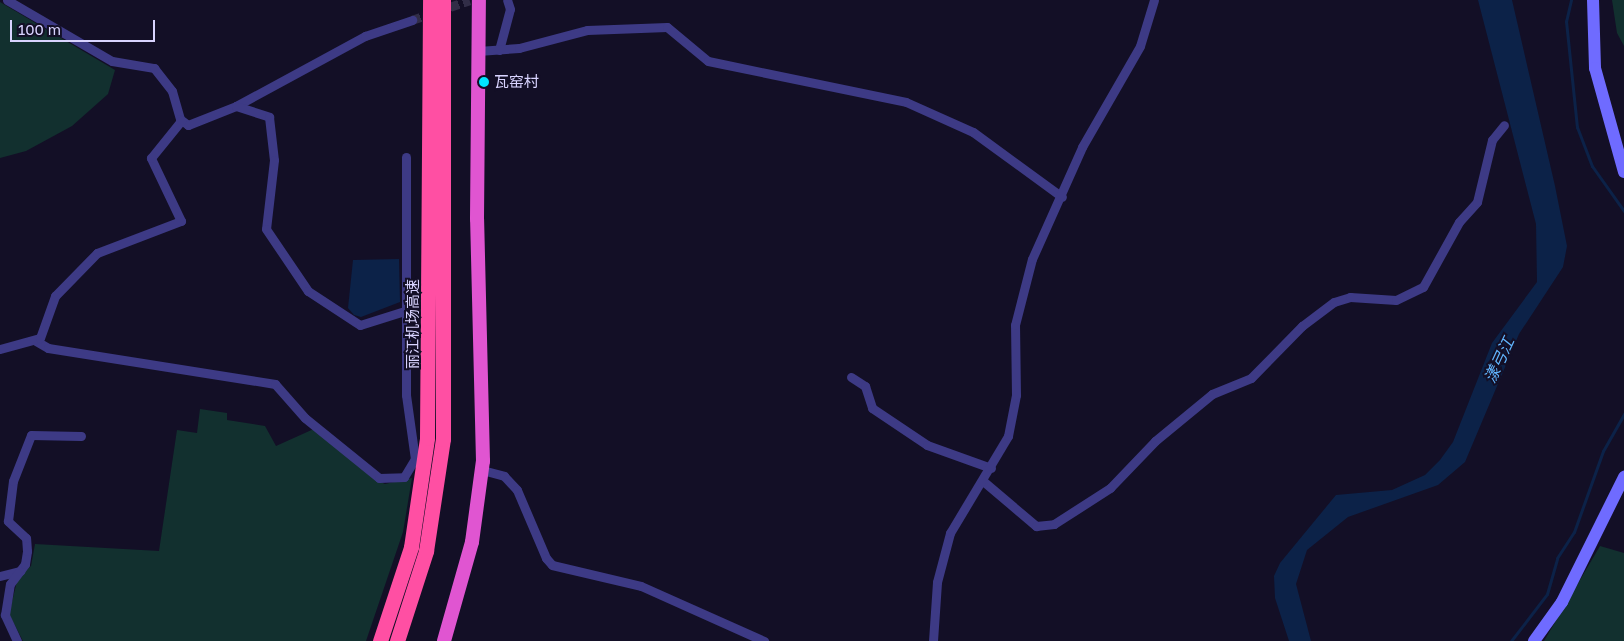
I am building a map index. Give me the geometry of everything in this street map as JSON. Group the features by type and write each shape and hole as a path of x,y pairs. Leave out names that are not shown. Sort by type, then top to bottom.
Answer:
{"highway":[{"name":"丽江机场高速","path":"380,641 411,548 428,438 430,0"},
{"path":"396,641 426,551 443,440 443,0"},
{"path":"444,641 472,542 482,470 478,51 480,0"}],"main road":[{"path":"1593,0 1595,68 1624,172"},
{"path":"1534,641 1562,602 1624,477"}],"street":[{"path":"7,0 112,61 154,68 172,91 181,122"},
{"path":"498,50 510,9 507,0"},
{"path":"932,641 944,550 991,468 1012,422 1014,334 1024,287 1082,147 1140,46 1154,0"},
{"path":"181,122 191,125 236,106 349,44 412,20"},
{"path":"478,51 498,50 587,30 667,27 708,61 906,102 973,132 1062,197"},
{"path":"236,106 269,117 274,160 266,229 308,291 360,325 408,310"},
{"path":"0,349 36,341 46,332 55,296 97,253 180,221 151,158 181,122"},
{"path":"983,481 1036,526 1054,524 1110,488 1155,442 1212,394 1251,378 1302,326 1334,302 1350,297 1396,300 1423,287 1459,222 1477,202 1492,140 1504,125"},
{"path":"36,341 48,348 274,384 305,418 379,478 393,479 407,476 415,459 406,395 408,310 406,157"},
{"path":"851,377 865,386 872,408 920,440 991,468"},
{"path":"17,641 5,615 10,584 26,562 26,538 8,521 13,481 31,435 81,436"},
{"path":"482,470 504,476 517,490 546,558 552,565 648,589 764,641"},
{"path":"0,576 20,571"}],"green space":[{"path":"1612,0 1624,0 1624,46 1617,33"},
{"path":"0,2 115,70 108,94 72,126 26,151 0,158"},
{"path":"200,409 227,413 227,420 265,426 276,446 316,428 374,479 385,484 412,478 403,532 366,641 23,641 9,614 18,577 31,566 35,544 159,551 177,430 197,433"},
{"path":"1600,546 1624,553 1624,641 1544,641"}],"water":[{"name":"漾弓江","path":"1478,0 1512,0 1567,246 1563,267 1519,334 1465,462 1438,485 1348,517 1307,550 1296,584 1311,641 1289,641 1275,598 1274,576 1280,563 1336,495 1392,490 1425,475 1440,460 1453,442 1492,343 1537,282 1536,224"},
{"path":"399,259 400,302 361,317 354,315 348,308 353,260"}],"waterway":[{"path":"1571,0 1566,21 1577,127 1592,166 1624,211"},
{"path":"1511,641 1547,594 1557,558 1574,532 1603,451 1624,414"}],"tunnel":[{"path":"412,20 470,0"}],"place":[{"name":"瓦窑村","path":"484,82"}]}
